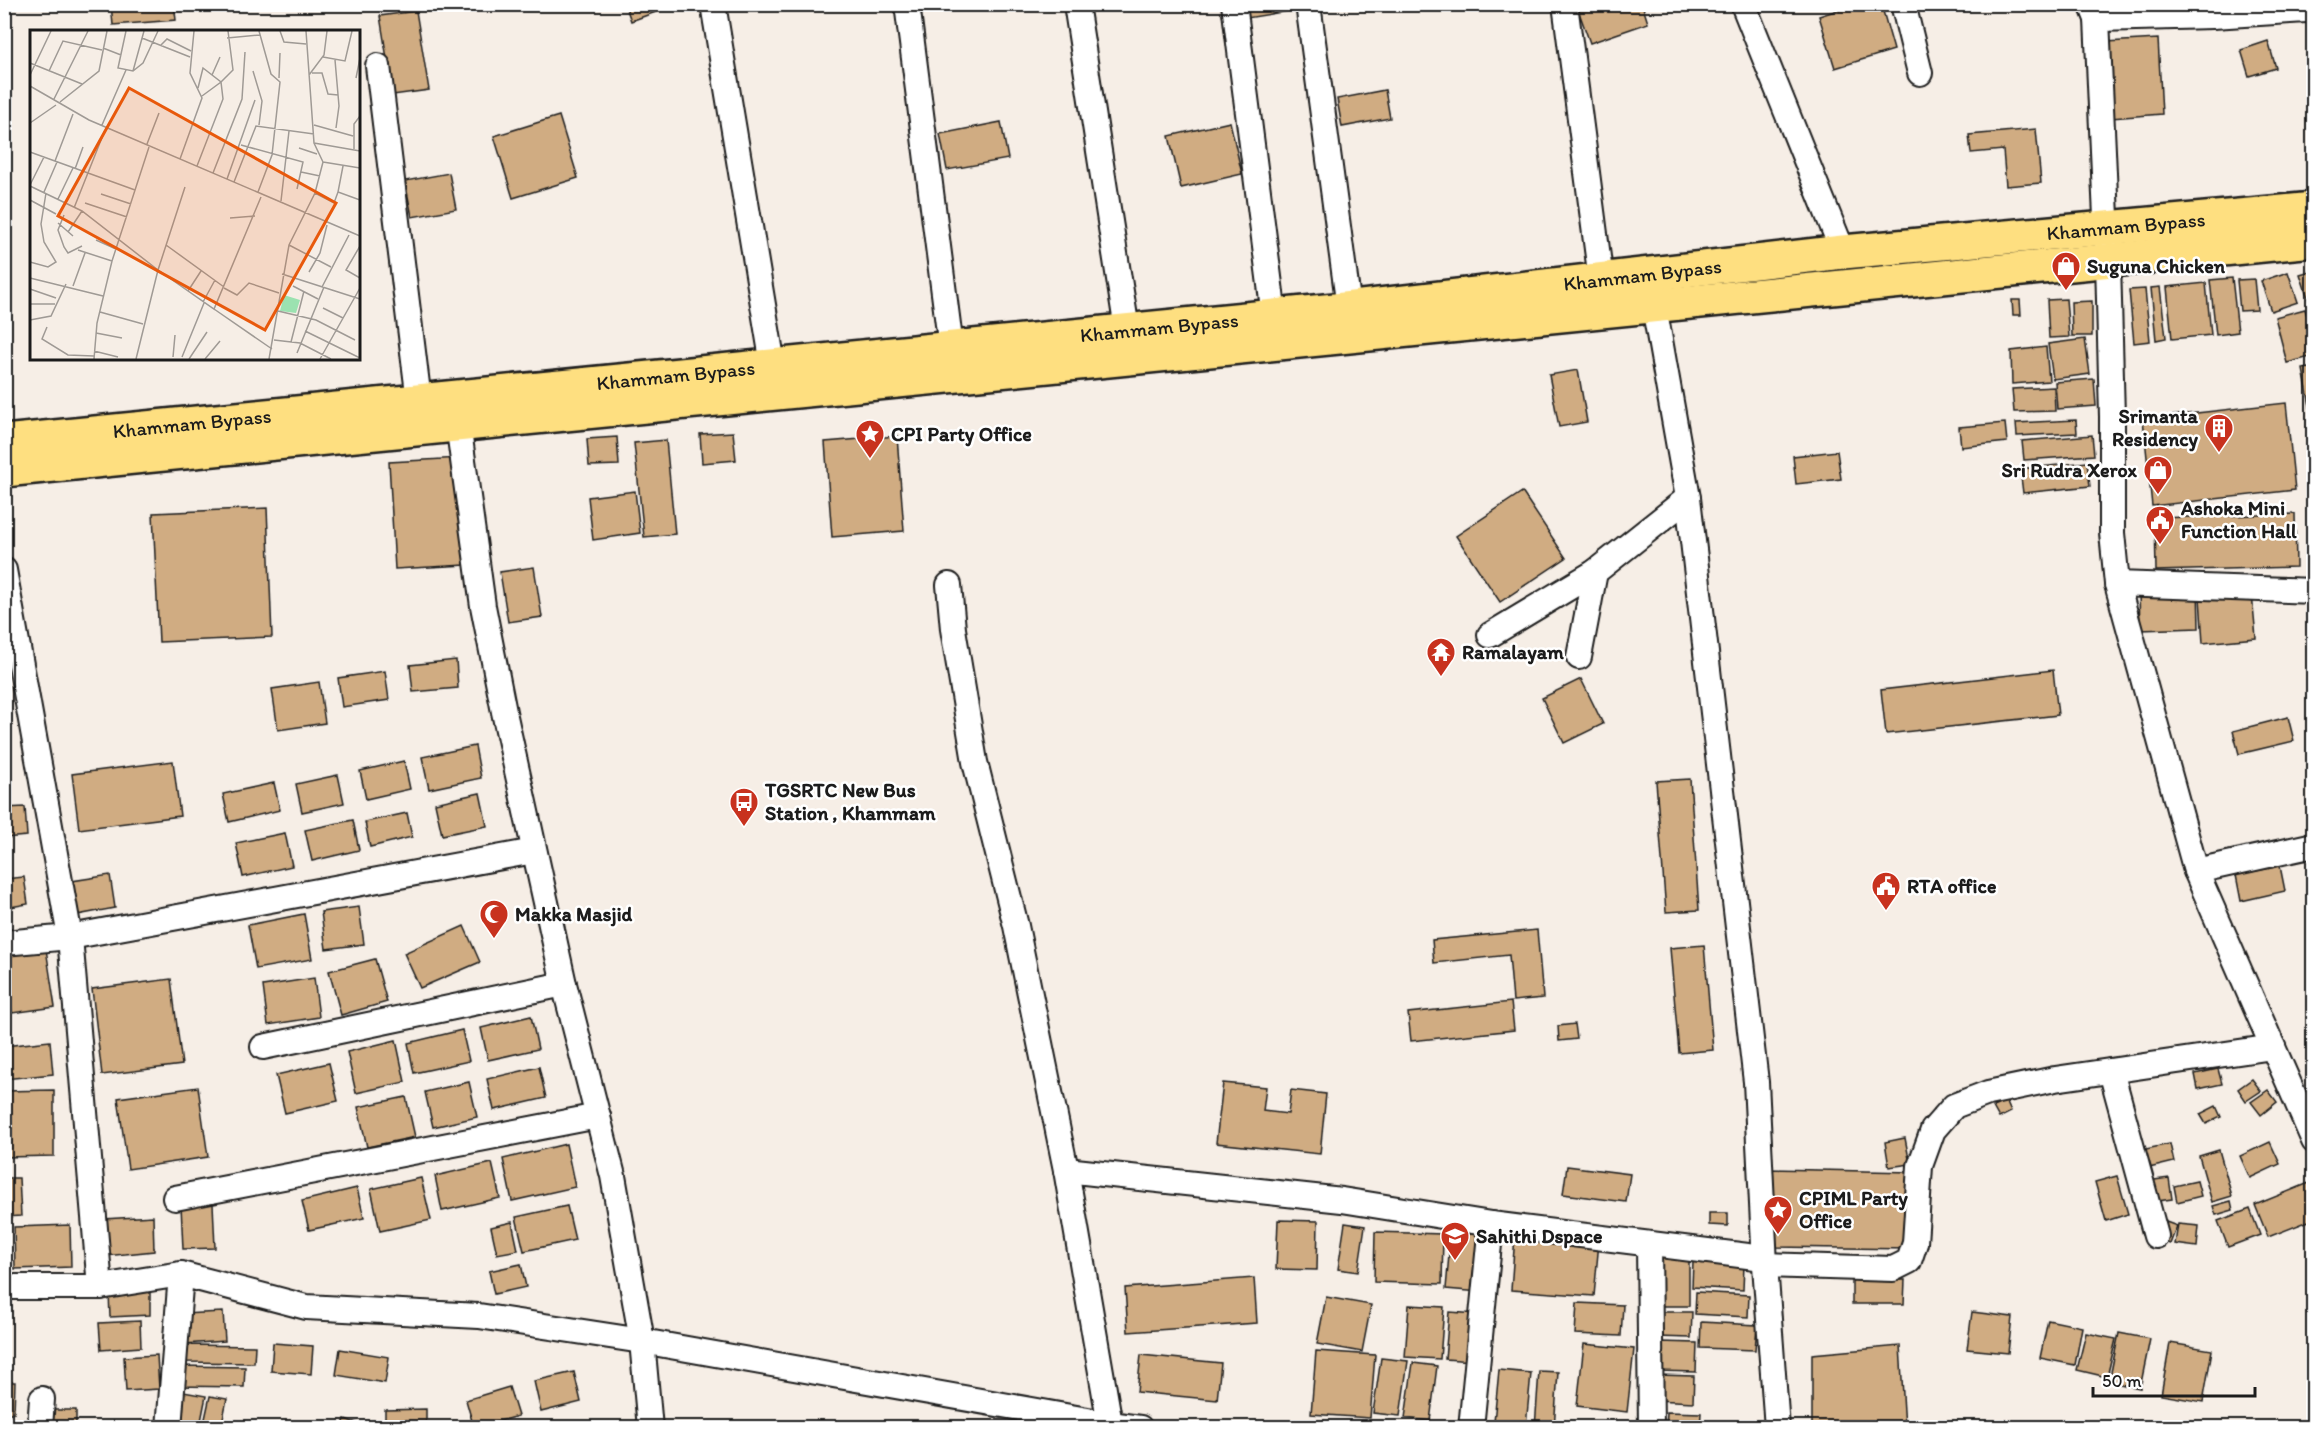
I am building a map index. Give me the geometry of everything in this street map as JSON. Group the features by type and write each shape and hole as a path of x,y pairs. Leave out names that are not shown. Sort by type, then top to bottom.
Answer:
{"highway":[{"name":"Khammam Bypass","path":"4,442 419,400 456,411 941,358 1127,330 1349,308 1843,252 2313,209"},
{"name":"Khammam Bypass","path":"4,470 456,411 773,366 941,358 1654,306 2313,240"}],"street":[{"path":"713,4 773,366"},
{"path":"907,4 941,358"},
{"path":"1076,4 1127,330"},
{"path":"1234,4 1274,316"},
{"path":"1308,4 1349,308"},
{"path":"1565,4 1600,280"},
{"path":"1743,4 1843,252"},
{"path":"1903,4 1920,73"},
{"path":"2308,8 2213,16 2094,12 2107,228 2112,417 2112,533 2117,584 2196,872 2313,1141"},
{"path":"378,66 419,400"},
{"path":"1654,306 1688,498 1756,1082 1764,1262 1777,1428"},
{"path":"456,411 483,606 504,712 564,984 613,1176 642,1341 650,1428"},
{"path":"1490,635 1595,572 1688,498"},
{"path":"4,570 70,937 100,1287"},
{"path":"1579,657 1595,572"},
{"path":"2117,584 2313,591"},
{"path":"949,585 953,629 975,762 1016,926 1066,1170 1110,1426"},
{"path":"2196,872 2313,845"},
{"path":"4,943 70,937 534,851"},
{"path":"263,1047 564,984"},
{"path":"1066,1170 1342,1200 1491,1224 1650,1244 1764,1262 1893,1269 1909,1261 1916,1244 1920,1166 1933,1130 1954,1106 1988,1093 2055,1079 2273,1047"},
{"path":"2110,1071 2156,1236"},
{"path":"175,1198 598,1116"},
{"path":"1471,1428 1491,1224"},
{"path":"1650,1244 1651,1428"},
{"path":"171,1427 181,1274"},
{"path":"4,1287 100,1287 181,1274 306,1307 479,1316 642,1341 1110,1426 1140,1428"},
{"path":"40,1428 42,1399"}],"building":[{"path":"111,4 174,4 176,20 113,25"},
{"path":"625,4 678,4 631,21"},
{"path":"1245,4 1300,4 1301,9 1247,18"},
{"path":"1576,4 1642,4 1648,23 1590,43"},
{"path":"1857,4 1881,4 1894,50 1835,68 1819,16"},
{"path":"416,11 429,90 393,95 380,16"},
{"path":"2158,39 2162,114 2111,118 2106,42"},
{"path":"2268,41 2276,68 2249,76 2241,50"},
{"path":"1385,90 1390,118 1342,127 1337,99"},
{"path":"559,116 578,178 513,198 494,136"},
{"path":"1001,122 1008,159 947,170 940,134"},
{"path":"1230,122 1242,174 1181,188 1169,136"},
{"path":"2036,129 2041,183 2006,186 2003,150 1971,153 1969,135"},
{"path":"449,173 456,209 412,217 405,181"},
{"path":"2314,270 2314,316 2300,274"},
{"path":"2288,272 2298,302 2271,311 2261,281"},
{"path":"2232,278 2238,332 2216,335 2210,280"},
{"path":"2254,279 2257,310 2240,311 2237,280"},
{"path":"2206,283 2211,335 2172,339 2167,287"},
{"path":"2160,287 2166,338 2156,340 2151,288"},
{"path":"2145,289 2150,341 2134,343 2129,290"},
{"path":"2066,299 2069,337 2049,338 2047,300"},
{"path":"2012,300 2020,300 2021,315 2013,315"},
{"path":"2092,301 2092,336 2072,336 2071,302"},
{"path":"2305,309 2314,341 2314,356 2287,363 2275,317"},
{"path":"2085,339 2090,374 2053,379 2048,344"},
{"path":"2046,347 2049,381 2012,384 2011,351"},
{"path":"2314,367 2314,427 2303,369"},
{"path":"1578,370 1587,422 1559,427 1549,375"},
{"path":"2094,379 2096,406 2057,409 2055,382"},
{"path":"2054,387 2055,411 2014,412 2012,389"},
{"name":"Srimanta Residency","path":"2286,403 2295,490 2152,506 2143,419"},
{"path":"2076,420 2077,433 2017,436 2016,423"},
{"path":"2005,423 2007,442 1961,447 1959,427"},
{"path":"733,432 736,460 702,463 700,434"},
{"path":"2092,435 2094,455 2024,460 2022,441"},
{"path":"897,436 904,531 832,537 825,442"},
{"path":"617,437 619,465 589,466 587,439"},
{"path":"666,440 675,534 644,537 634,443"},
{"path":"1837,451 1841,479 1796,484 1793,456"},
{"path":"461,458 466,565 395,569 389,462"},
{"path":"2087,462 2090,486 2023,493 2020,469"},
{"path":"635,491 640,533 593,540 588,497"},
{"path":"1522,492 1566,558 1500,602 1456,536"},
{"path":"267,508 272,637 159,642 153,513"},
{"path":"2295,514 2296,567 2156,571 2155,518"},
{"path":"534,567 542,617 508,622 500,572"},
{"path":"2198,588 2199,628 2140,630 2139,591"},
{"path":"2252,594 2256,638 2203,643 2200,598"},
{"path":"456,660 458,688 413,692 410,665"},
{"path":"2053,670 2058,715 1886,734 1881,690"},
{"path":"385,671 389,700 342,707 338,678"},
{"path":"1581,679 1603,724 1564,743 1542,698"},
{"path":"319,682 325,723 278,730 272,689"},
{"path":"2288,717 2294,741 2239,754 2233,731"},
{"path":"475,746 481,778 429,789 422,757"},
{"path":"173,761 180,816 79,829 72,774"},
{"path":"404,761 410,789 366,799 360,771"},
{"path":"338,775 344,803 302,812 296,784"},
{"path":"1690,779 1699,910 1666,912 1656,781"},
{"path":"274,783 280,810 229,822 223,794"},
{"path":"480,793 487,826 442,835 435,803"},
{"path":"25,807 27,836 4,838 4,808"},
{"path":"407,813 412,837 370,847 365,822"},
{"path":"353,820 359,850 312,861 305,830"},
{"path":"285,833 292,866 243,877 236,843"},
{"path":"2280,866 2285,891 2241,901 2236,875"},
{"path":"110,875 115,908 77,915 72,881"},
{"path":"24,877 28,904 4,908 4,879"},
{"path":"359,907 364,944 326,949 321,912"},
{"path":"304,914 312,959 256,969 248,925"},
{"path":"464,926 480,962 420,988 404,953"},
{"path":"1537,930 1543,998 1513,1001 1509,955 1434,963 1432,940"},
{"path":"1704,945 1713,1050 1679,1053 1670,948"},
{"path":"46,949 55,1007 12,1013 4,956"},
{"path":"375,959 387,1002 341,1015 329,971"},
{"path":"314,978 319,1017 268,1025 263,986"},
{"path":"171,979 182,1065 102,1075 92,989"},
{"path":"1511,1002 1514,1030 1411,1041 1408,1013"},
{"path":"531,1016 538,1049 488,1060 481,1028"},
{"path":"1575,1024 1577,1039 1559,1041 1558,1026"},
{"path":"462,1030 469,1061 414,1073 408,1043"},
{"path":"396,1040 405,1082 356,1093 347,1052"},
{"path":"50,1041 53,1074 4,1079 4,1046"},
{"path":"329,1063 338,1101 285,1113 276,1075"},
{"path":"539,1067 546,1098 494,1110 487,1079"},
{"path":"2218,1069 2222,1084 2198,1089 2195,1074"},
{"path":"2252,1079 2261,1091 2246,1101 2238,1089"},
{"path":"469,1082 477,1117 433,1127 425,1092"},
{"path":"1223,1083 1266,1087 1263,1111 1288,1114 1291,1090 1326,1094 1320,1154 1216,1143"},
{"path":"198,1087 208,1157 128,1169 118,1098"},
{"path":"54,1090 54,1156 4,1157 4,1091"},
{"path":"2268,1090 2277,1102 2261,1115 2251,1102"},
{"path":"406,1097 415,1137 367,1147 358,1107"},
{"path":"2006,1101 2011,1112 1999,1118 1993,1107"},
{"path":"2216,1106 2221,1117 2206,1124 2200,1114"},
{"path":"1905,1138 1910,1164 1889,1167 1885,1142"},
{"path":"2270,1142 2280,1164 2250,1178 2240,1156"},
{"path":"566,1144 575,1187 512,1201 503,1159"},
{"path":"2170,1144 2174,1162 2145,1169 2141,1150"},
{"path":"2219,1150 2232,1196 2212,1202 2199,1156"},
{"path":"492,1163 500,1198 442,1211 435,1176"},
{"path":"1567,1166 1630,1174 1626,1202 1563,1194"},
{"path":"1768,1169 1911,1172 1910,1249 1776,1247"},
{"path":"2117,1176 2128,1214 2106,1221 2095,1182"},
{"path":"4,1178 19,1178 21,1216 4,1217"},
{"path":"421,1178 431,1220 380,1231 371,1189"},
{"path":"2169,1178 2172,1199 2150,1202 2147,1181"},
{"path":"2197,1181 2201,1196 2177,1202 2174,1186"},
{"path":"2309,1183 2314,1193 2314,1219 2268,1237 2255,1205"},
{"path":"357,1188 364,1218 309,1230 302,1201"},
{"path":"2231,1201 2233,1210 2216,1215 2213,1206"},
{"path":"213,1204 215,1248 183,1249 181,1205"},
{"path":"567,1206 575,1240 524,1251 516,1217"},
{"path":"2250,1209 2260,1235 2228,1247 2218,1221"},
{"path":"1709,1213 1728,1213 1728,1226 1709,1225"},
{"path":"153,1216 154,1251 106,1256 103,1219"},
{"path":"1278,1220 1318,1221 1317,1270 1276,1269"},
{"path":"512,1222 518,1250 497,1254 491,1227"},
{"path":"2166,1222 2177,1226 2170,1244 2159,1240"},
{"path":"4,1223 7,1223 8,1254 4,1254"},
{"path":"1345,1223 1365,1226 1358,1272 1338,1269"},
{"path":"2178,1224 2199,1226 2197,1247 2175,1244"},
{"path":"70,1225 71,1267 15,1269 14,1227"},
{"path":"1375,1232 1443,1234 1442,1284 1374,1282"},
{"path":"1451,1232 1485,1235 1480,1292 1446,1289"},
{"path":"1515,1236 1599,1242 1594,1296 1511,1290"},
{"path":"1651,1258 1689,1258 1689,1306 1651,1306"},
{"path":"1693,1262 1744,1264 1743,1290 1692,1287"},
{"path":"521,1264 526,1287 494,1294 489,1271"},
{"path":"1254,1278 1257,1323 1128,1332 1125,1288"},
{"path":"1852,1280 1905,1280 1904,1304 1852,1304"},
{"path":"150,1288 150,1315 110,1317 109,1293"},
{"path":"1696,1292 1749,1295 1748,1317 1695,1314"},
{"path":"1326,1297 1371,1305 1362,1352 1317,1344"},
{"path":"1577,1303 1623,1305 1621,1336 1575,1334"},
{"path":"1409,1305 1444,1307 1440,1359 1405,1357"},
{"path":"223,1312 225,1341 184,1344 182,1314"},
{"path":"1449,1312 1477,1314 1473,1361 1445,1359"},
{"path":"1657,1312 1692,1312 1691,1338 1657,1337"},
{"path":"1972,1312 2012,1317 2008,1353 1967,1349"},
{"path":"2048,1320 2082,1327 2075,1365 2040,1358"},
{"path":"140,1321 141,1347 101,1350 99,1323"},
{"path":"1701,1322 1757,1325 1755,1350 1700,1348"},
{"path":"2086,1333 2116,1339 2107,1377 2077,1370"},
{"path":"2119,1333 2150,1339 2140,1388 2109,1382"},
{"path":"1659,1342 1697,1343 1696,1372 1658,1371"},
{"path":"273,1343 313,1346 311,1374 271,1371"},
{"path":"2170,1343 2212,1350 2203,1402 2161,1395"},
{"path":"1584,1344 1634,1349 1627,1412 1577,1406"},
{"path":"186,1345 255,1346 254,1363 186,1362"},
{"path":"1900,1346 1905,1428 1812,1428 1812,1354"},
{"path":"340,1349 389,1357 385,1383 336,1375"},
{"path":"1316,1351 1375,1355 1370,1418 1311,1414"},
{"path":"157,1355 159,1389 126,1391 124,1357"},
{"path":"1141,1355 1221,1363 1217,1400 1137,1392"},
{"path":"1381,1358 1408,1361 1400,1416 1373,1413"},
{"path":"1413,1363 1437,1366 1430,1421 1405,1418"},
{"path":"176,1366 245,1367 244,1387 175,1386"},
{"path":"1499,1370 1531,1373 1526,1426 1494,1422"},
{"path":"1539,1371 1558,1372 1554,1428 1535,1428"},
{"path":"574,1372 581,1402 541,1412 534,1381"},
{"path":"1657,1375 1694,1376 1693,1402 1656,1400"},
{"path":"4,1382 15,1382 14,1413 4,1413"},
{"path":"509,1387 518,1416 474,1428 466,1400"},
{"path":"178,1391 206,1396 200,1426 172,1421"},
{"path":"210,1396 227,1399 221,1428 203,1428"},
{"path":"426,1409 426,1428 385,1428 385,1410"},
{"path":"42,1410 76,1410 76,1428 42,1428"},
{"path":"1667,1412 1701,1413 1700,1428 1666,1428"},
{"path":"345,1419 368,1427 368,1428 342,1428"}],"place":[{"name":"Suguna Chicken","path":"2066,292"},
{"name":"Srimanta Residency","path":"2219,454"},
{"name":"CPI Party Office","path":"870,460"},
{"name":"Sri Rudra Xerox","path":"2158,496"},
{"name":"Ashoka Mini Function Hall","path":"2160,546"},
{"name":"Ramalayam","path":"1441,678"},
{"name":"TGSRTC New Bus Station , Khammam","path":"744,828"},
{"name":"RTA office","path":"1886,912"},
{"name":"Makka Masjid","path":"494,940"},
{"name":"CPIML Party Office","path":"1778,1236"},
{"name":"Sahithi Dspace","path":"1455,1262"}]}
